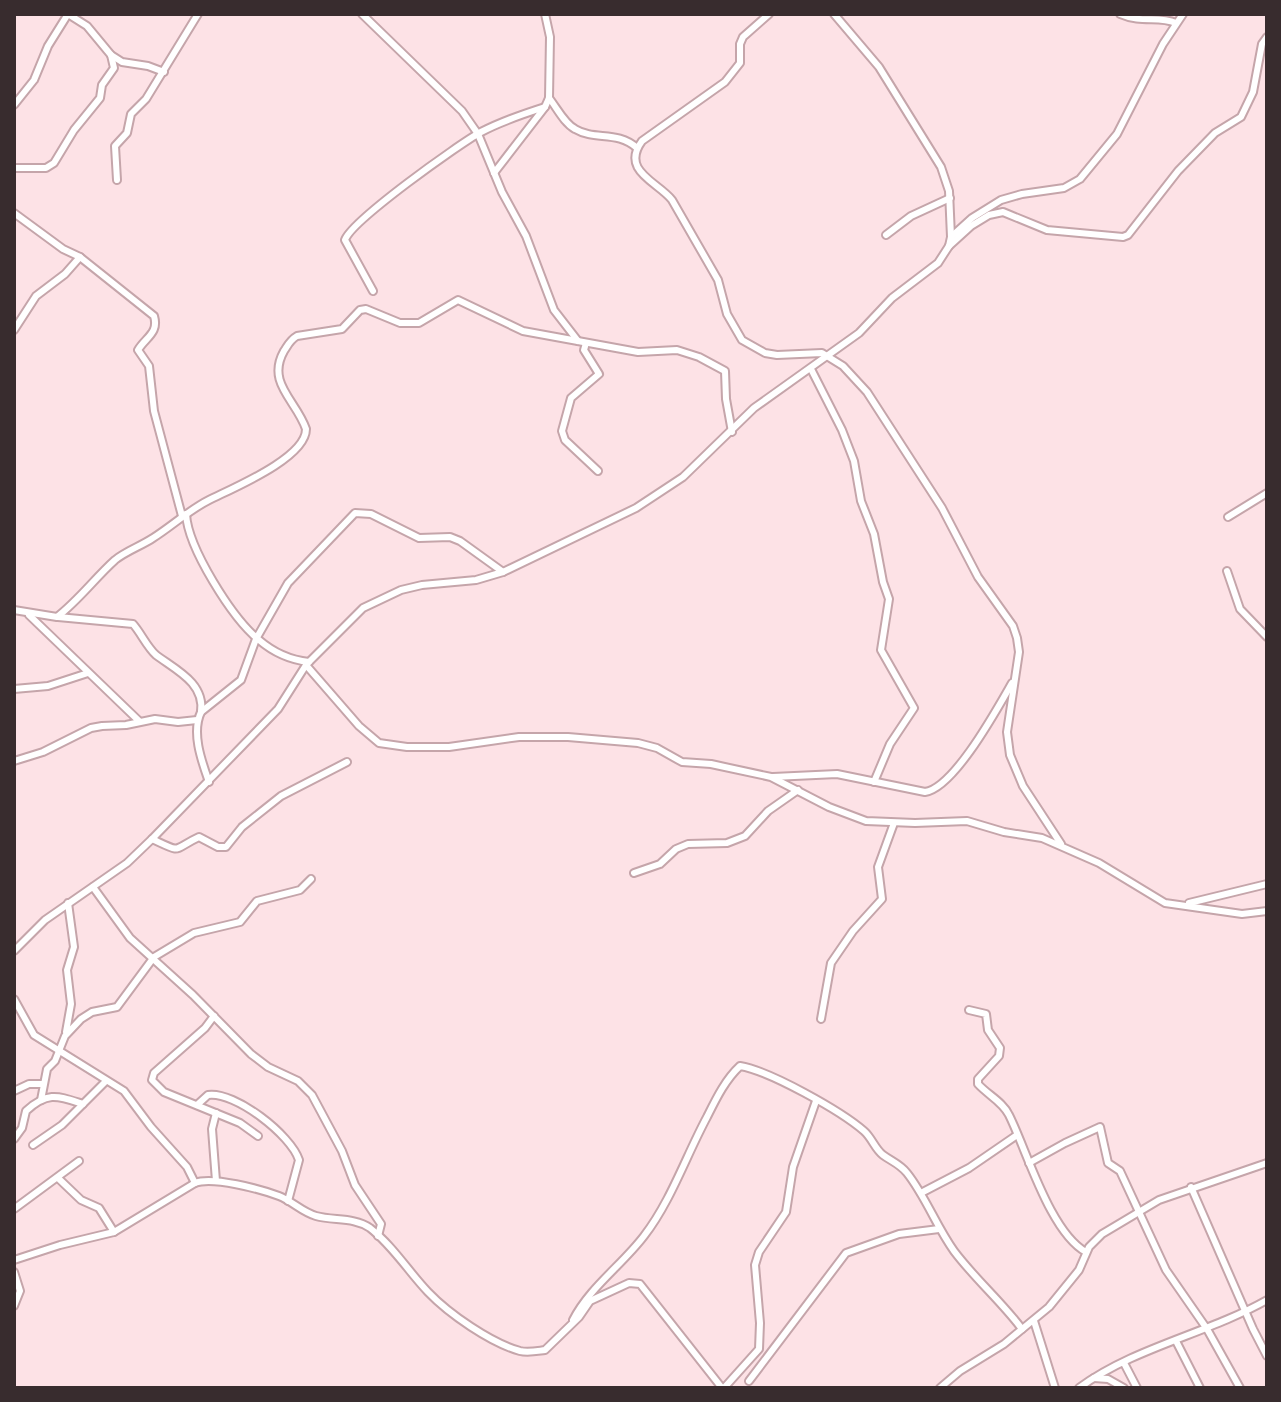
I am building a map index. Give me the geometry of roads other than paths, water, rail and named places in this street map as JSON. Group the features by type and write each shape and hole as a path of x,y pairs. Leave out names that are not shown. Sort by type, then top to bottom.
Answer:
{"street":[{"path":"14,105 34,80 48,46 68,14 94,32 111,55 122,62 164,72"},
{"path":"117,180 114,147 127,133 131,114 146,99 198,14"},
{"path":"362,14 462,111 478,134 526,236 554,310 582,342 599,374 571,398 562,431 565,440 598,471"},
{"path":"494,173 549,98 550,37 545,14"},
{"path":"769,14 743,37 740,63 725,82 658,129 637,148 639,172 672,200 718,280 727,314 742,340 765,353 816,352 829,356 867,392 942,508 978,577 1013,626 1019,652 1007,732 1010,755 1023,786 1061,844"},
{"path":"834,14 863,44 941,167 950,198 949,246"},
{"path":"1120,14 1132,20 1169,20 1176,23"},
{"path":"951,237 972,218 1001,200 1072,185 1088,173 1126,120 1183,14"},
{"path":"14,951 45,920 127,863 152,839 278,709 308,664 363,608 386,595 422,585 476,580 503,572 636,508 683,477 754,408 869,324 892,298 932,268 949,246 971,226 998,212 1009,213 1047,230 1128,235 1178,171 1219,130 1241,117 1253,92 1262,44 1267,37"},
{"path":"14,168 46,168 54,163 74,130 100,98 102,85 114,68 111,55"},
{"path":"549,98 570,126 578,131 627,139 637,148"},
{"path":"373,291 352,256 345,236 360,219 478,134 545,107"},
{"path":"886,235 911,216 950,198"},
{"path":"14,213 63,249 80,257 150,311 155,320 153,333 138,350 149,366 154,411 187,525 217,588 256,639 272,650 308,664 359,726 379,743 449,747 519,737 633,742 657,748 682,762 711,764 771,777 851,817 866,821 967,821 1061,844 1099,863 1156,899 1242,914 1267,911"},
{"path":"14,330 36,296 65,274 80,257"},
{"path":"57,617 118,557 154,538 184,515 268,470 300,446 306,437 304,421 277,377 279,361 292,339 342,329 360,310 366,309 400,323 419,323 458,300 523,331 638,352 677,350 699,357 720,368 727,376 726,399 732,432"},
{"path":"811,369 825,391 854,461 861,501 874,534 889,599 881,650 914,708 890,744 874,782"},
{"path":"1228,517 1267,493"},
{"path":"14,761 43,752 91,728 159,718 178,722 199,716 241,680 256,639 293,575 323,549 349,517 359,512 371,514 419,538 450,537 460,541 503,572"},
{"path":"1227,571 1240,609 1267,637"},
{"path":"14,610 133,624 156,654 196,687 201,697 199,749 209,782"},
{"path":"28,614 139,721"},
{"path":"14,689 48,686 88,673"},
{"path":"771,777 837,774 925,792 941,786 976,742 1014,680"},
{"path":"152,839 174,849 183,848 199,837 218,847 226,847 242,827 281,796 347,762"},
{"path":"634,873 660,864 676,849 688,844 727,843 745,836 768,811 798,790"},
{"path":"821,1019 831,963 853,931 880,904 882,895 878,867 894,823"},
{"path":"65,1036 92,1012 117,1007 154,957 194,933 240,922 257,901 300,890 311,879"},
{"path":"1180,904 1248,891 1267,884"},
{"path":"93,887 125,932 258,1060 298,1081 312,1095 333,1132 355,1185 378,1218 381,1229 378,1236"},
{"path":"41,1100 47,1069 55,1061 65,1036 71,1004 67,970 74,947 68,903"},
{"path":"14,999 34,1035 124,1091 187,1167 195,1183"},
{"path":"969,1010 986,1014 988,1030 1000,1048 999,1056 978,1079 978,1084 1008,1112 1053,1212 1086,1252"},
{"path":"214,1016 153,1076 156,1086 240,1123 258,1136"},
{"path":"14,1260 114,1232 195,1183 204,1179 216,1181 280,1196 308,1214 361,1223 409,1267 428,1292 491,1338 520,1351 542,1350 551,1346 571,1323 586,1298 642,1239 669,1196 722,1089 737,1069 743,1066 768,1074 863,1130 884,1156 893,1159 906,1173 954,1251 1022,1329"},
{"path":"33,1145 62,1125 106,1081"},
{"path":"15,1089 29,1084 43,1084"},
{"path":"14,1139 22,1128 26,1111 41,1100 53,1095 83,1104"},
{"path":"197,1105 208,1095 224,1095 258,1114 277,1132 299,1160 288,1201"},
{"path":"571,1323 592,1299 636,1282 645,1287 723,1388 759,1349 755,1265 759,1252 786,1212 793,1167 816,1101"},
{"path":"216,1113 212,1129 216,1181"},
{"path":"1029,1163 1100,1127 1108,1163 1119,1169 1166,1270 1207,1329 1240,1388"},
{"path":"921,1193 969,1168 1017,1135"},
{"path":"14,1209 79,1161"},
{"path":"940,1388 1034,1321 1079,1270 1086,1252 1102,1234 1139,1211 1191,1187 1267,1163"},
{"path":"58,1178 81,1200 99,1208 114,1232"},
{"path":"1191,1187 1267,1356"},
{"path":"749,1381 846,1253 899,1234 939,1229"},
{"path":"14,1272 20,1291 14,1306"},
{"path":"1079,1388 1124,1363 1246,1312 1267,1300"},
{"path":"1034,1321 1055,1388"},
{"path":"1176,1341 1200,1388"},
{"path":"1124,1363 1137,1388"},
{"path":"1094,1378 1108,1379 1124,1388"}]}
